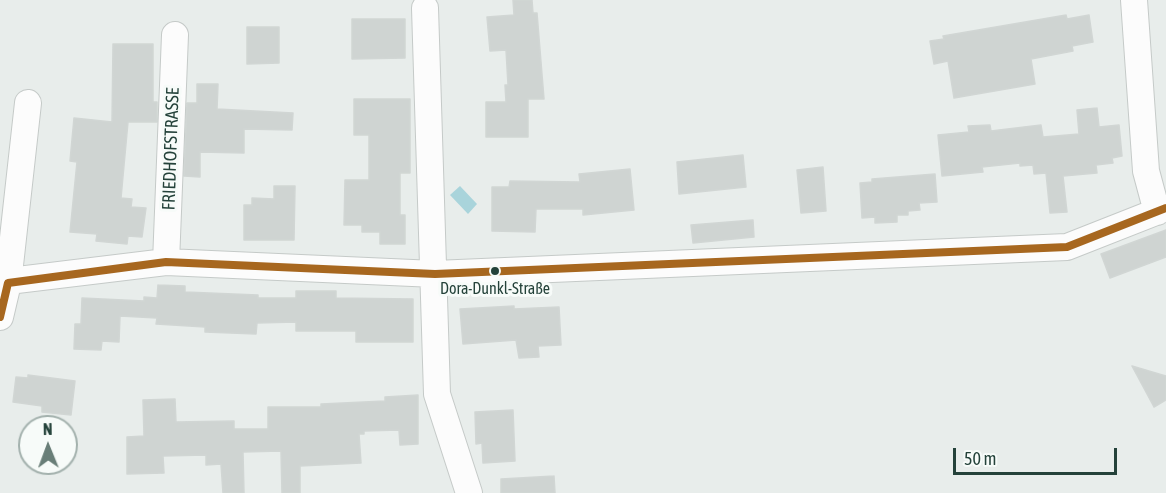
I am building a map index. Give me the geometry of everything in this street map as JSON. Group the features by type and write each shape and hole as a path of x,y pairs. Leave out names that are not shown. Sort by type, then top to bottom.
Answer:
{"street":[{"path":"4,282 166,262 435,274 1067,247 1161,210 1146,171 1134,0"},
{"path":"425,8 437,394 469,493"},
{"name":"FRIEDHOFSTRASSE","path":"166,262 175,35"},
{"path":"0,317 28,103"}],"water":[{"path":"460,186 477,204 468,214 450,195"}],"building":[{"path":"513,0 532,0 533,13 537,13 544,99 528,99 528,137 486,137 486,102 506,102 505,85 508,85 506,50 490,51 487,17 514,15"},
{"path":"1066,15 1067,19 1089,15 1093,42 1072,46 1073,51 1031,59 1035,84 954,98 948,61 934,64 930,41 944,39 943,36"},
{"path":"352,19 405,19 405,58 352,59"},
{"path":"247,27 279,27 279,63 247,64"},
{"path":"113,44 153,44 153,102 157,102 157,122 128,122 121,198 132,199 131,207 146,208 142,237 128,236 127,244 96,241 97,234 70,232 77,162 70,161 74,118 112,122"},
{"path":"197,84 218,84 217,109 293,113 292,130 244,129 244,153 200,152 200,177 184,176 187,103 197,103"},
{"path":"354,99 410,99 410,173 400,173 400,215 405,215 405,244 380,244 380,232 362,232 362,225 344,225 345,180 369,180 369,135 354,135"},
{"path":"1097,108 1099,127 1119,125 1122,156 1112,158 1113,163 1096,165 1097,173 1063,176 1067,212 1050,213 1046,173 1034,174 1033,165 1020,166 1020,163 982,167 983,172 942,176 938,135 969,132 968,126 990,125 991,131 1041,125 1043,137 1079,134 1077,110"},
{"path":"743,155 746,187 679,194 677,162"},
{"path":"823,167 826,211 801,213 797,170"},
{"path":"630,169 634,210 583,215 583,209 536,209 535,232 492,231 492,187 509,187 510,181 580,182 579,174"},
{"path":"935,174 937,202 919,203 920,210 908,211 908,215 897,215 897,222 875,223 875,217 862,218 860,183 872,182 872,179"},
{"path":"274,186 295,186 294,240 244,240 244,205 252,205 252,198 274,199"},
{"path":"753,220 754,237 693,243 691,225"},
{"path":"1166,230 1166,257 1110,278 1101,254"},
{"path":"158,285 185,286 185,292 258,295 258,298 296,298 296,291 336,291 336,298 413,299 413,342 356,342 356,331 296,331 296,322 257,323 256,334 205,332 205,327 156,324 157,318 120,316 119,342 102,341 101,350 74,349 75,324 81,324 82,298 144,301 144,297 157,298"},
{"path":"514,306 514,309 559,307 561,345 538,346 539,357 519,358 516,340 463,344 460,309"},
{"path":"1132,366 1166,376 1166,400 1154,407"},
{"path":"28,375 75,381 71,415 42,412 42,406 13,402 16,377 28,378"},
{"path":"418,395 418,444 400,445 399,430 364,431 364,434 359,434 361,463 300,466 300,493 282,493 281,451 243,452 244,493 223,493 221,464 206,465 206,455 163,456 164,473 127,474 127,437 144,436 143,400 175,399 176,422 234,421 234,429 268,429 268,407 321,407 321,404 385,401 385,397"},
{"path":"513,410 515,461 483,463 482,443 476,444 475,412"},
{"path":"554,476 555,493 501,493 501,479"}],"transit line":[{"path":"0,317 8,283 166,262 435,274 1067,247 1166,208"}],"place":[{"name":"Dora-Dunkl-Straße","path":"495,271"}]}
